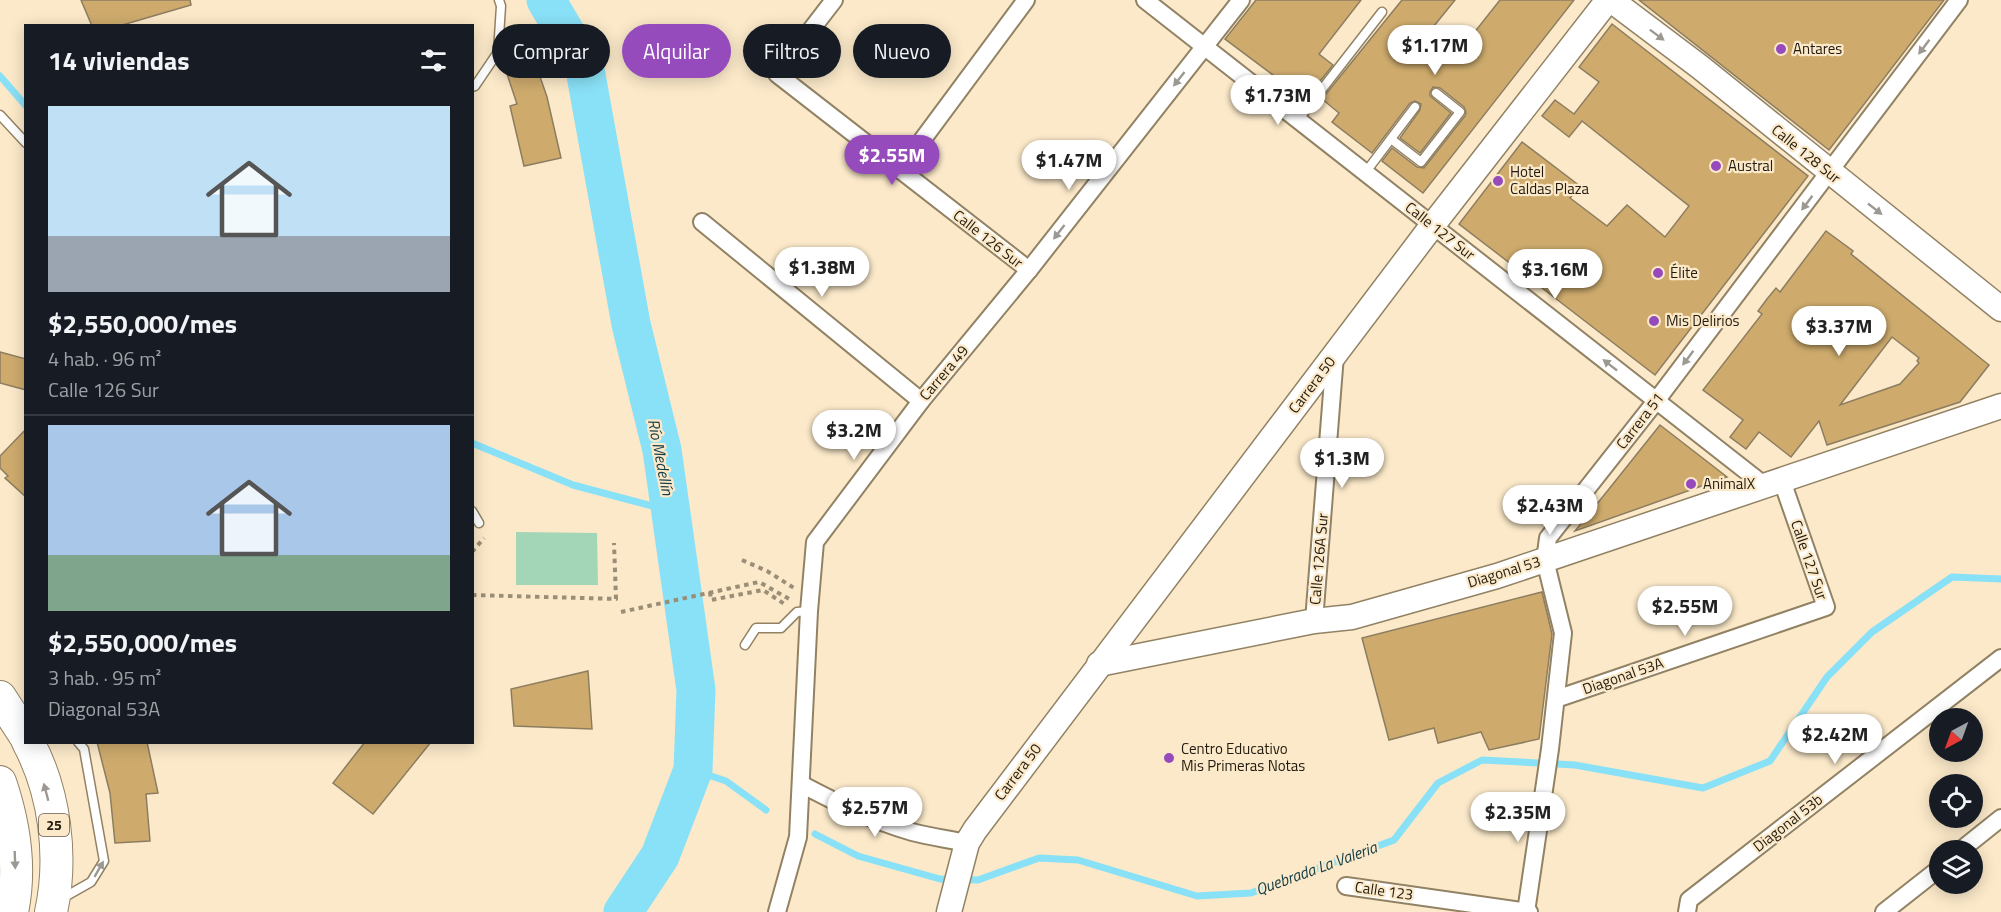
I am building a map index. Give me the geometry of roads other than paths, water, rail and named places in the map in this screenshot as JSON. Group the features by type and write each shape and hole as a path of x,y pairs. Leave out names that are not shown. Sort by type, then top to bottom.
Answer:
{"highway":[{"name":"25","path":"0,697 24,731"},
{"name":"25","path":"29,744 41,772 53,824 56,868 52,908"},
{"path":"0,782 9,813 14,843 15,874 12,912"}],"street":[{"name":"Calle 126 Sur","path":"834,0 777,74 1029,270"},
{"path":"900,170 1026,0"},
{"name":"Calle 127 Sur","path":"1144,0 1656,401 1772,482 1826,607"},
{"name":"Carrera 49","path":"777,912 798,837 809,610 815,542 921,401 1029,270 1241,0"},
{"name":"Calle 128 Sur","path":"1609,0 1700,67 2001,309"},
{"name":"Carrera 50","path":"951,904 964,853 1003,791 1432,226 1609,0"},
{"name":"Carrera 51","path":"1527,912 1550,749 1563,633 1545,560 1548,538 1656,401 1959,0"},
{"path":"702,222 921,401"},
{"name":"Calle 126A Sur","path":"1314,621 1335,355"},
{"name":"Diagonal 53","path":"1099,664 1314,621 1352,617 1497,576 2001,406"},
{"name":"Diagonal 53A","path":"1556,699 1826,607"},
{"name":"Diagonal 53b","path":"1688,906 2001,658"},
{"path":"801,784 874,820 913,832 964,853"},
{"path":"1976,840 1998,826"},
{"path":"1884,912 1929,877"},
{"name":"Calle 123","path":"1346,886 1527,912"}],"lane":[{"path":"474,86 498,52 501,6 499,0"},
{"path":"1298,120 1382,12"},
{"path":"1391,139 1421,162 1460,112 1436,93"},
{"path":"1365,172 1415,107"},
{"path":"0,115 24,141"},
{"path":"474,514 479,523"},
{"path":"745,645 756,628 781,628 797,612 809,610"},
{"path":"52,908 91,882 104,861 84,750 80,744"}],"waterway":[{"name":"Río Medellín","path":"546,0 584,64 631,324 662,450 696,690 693,770 660,856 623,912"},
{"path":"0,76 24,104"},
{"path":"474,444 573,485 671,511"},
{"name":"Quebrada La Valeria","path":"815,834 858,856 940,879 978,880 1039,858 1078,860 1197,896 1251,893 1394,840 1438,783 1482,760 1575,765 1703,788 1770,761 1827,677 1872,632 1952,577 2001,579"},
{"name":"Quebrada La Valeria","path":"693,770 726,781 766,810"}],"place":[{"name":"Antares","path":"1781,49"},
{"name":"Austral","path":"1716,166"},
{"name":"Hotel Caldas Plaza","path":"1498,181"},
{"name":"Élite","path":"1658,273"},
{"name":"Mis Delirios","path":"1654,321"},
{"name":"AnimalX","path":"1691,484"},
{"name":"Centro Educativo Mis Primeras Notas","path":"1169,758"}]}
